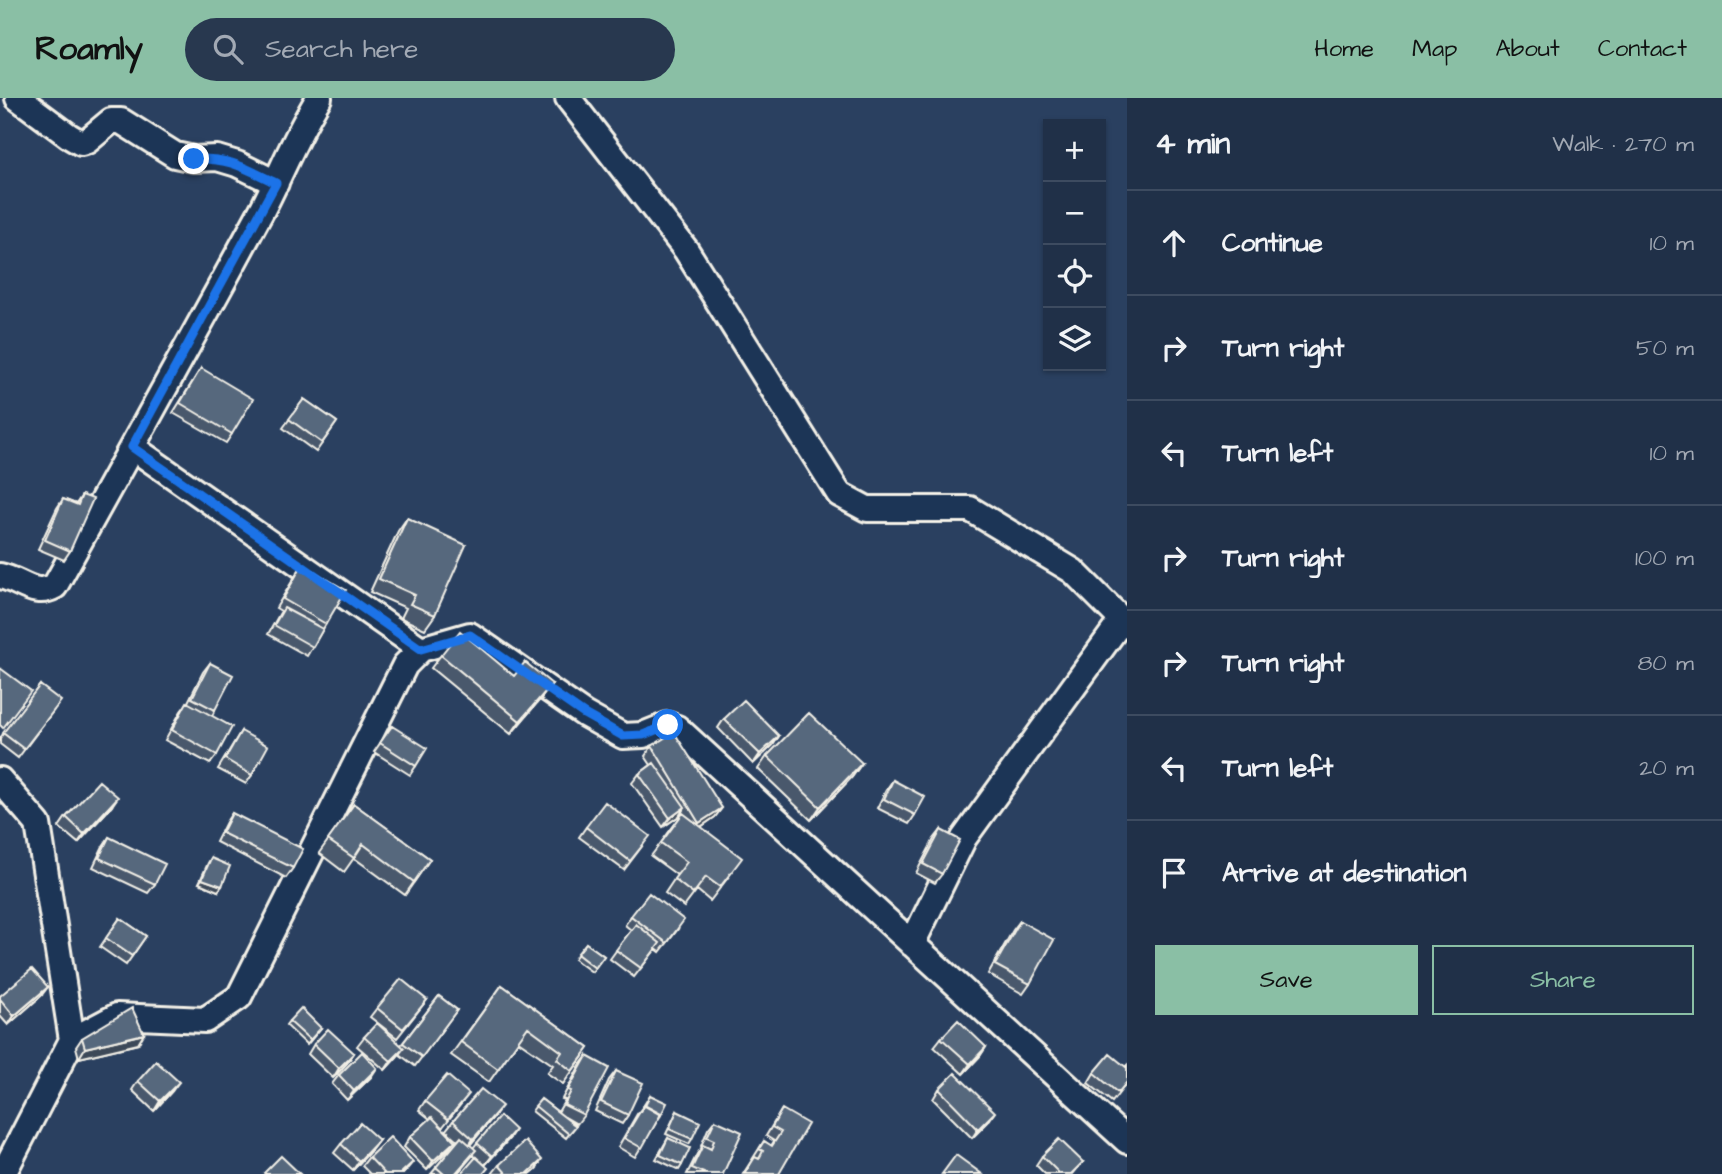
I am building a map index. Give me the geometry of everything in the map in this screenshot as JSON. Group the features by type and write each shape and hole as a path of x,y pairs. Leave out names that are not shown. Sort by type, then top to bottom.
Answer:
{"street":[{"path":"18,98 81,143 111,121 121,121 175,155 194,159 217,158 237,164 276,183"},
{"path":"0,576 34,590 46,591 55,586 276,183 299,130 318,98"},
{"path":"568,98 686,250 839,494 867,509 970,509 1073,571 1125,623 964,838 912,944"},
{"path":"132,447 421,649"},
{"path":"3,1174 72,1040 117,1016 205,1020 239,997 405,665 421,649 470,635 584,714 623,736 643,735 668,725 677,728 1127,1141"},
{"path":"0,780 38,824 72,1040"}],"building":[{"path":"201,368 253,399 232,434 180,403"},
{"path":"304,399 337,422 322,443 289,419"},
{"path":"82,495 93,499 70,551 45,540 63,499 78,505"},
{"path":"407,518 466,545 435,615 410,604 415,595 379,579"},
{"path":"302,565 346,590 326,624 283,599"},
{"path":"284,608 323,629 313,647 274,625"},
{"path":"460,631 514,676 525,662 552,684 520,721 441,655"},
{"path":"210,663 233,675 215,710 192,698"},
{"path":"0,668 31,691 3,728 0,725"},
{"path":"40,685 61,701 24,749 3,733"},
{"path":"744,700 779,736 760,754 724,719"},
{"path":"187,702 232,727 217,755 172,730"},
{"path":"809,713 862,763 820,807 767,756"},
{"path":"392,726 427,748 416,766 380,743"},
{"path":"241,731 268,746 252,775 225,759"},
{"path":"674,732 722,808 699,823 652,746"},
{"path":"654,763 685,807 670,818 639,774"},
{"path":"893,780 925,797 915,815 884,799"},
{"path":"99,781 118,797 84,834 66,817"},
{"path":"605,802 650,836 630,861 586,827"},
{"path":"354,804 430,859 414,882 363,844 354,858 328,840"},
{"path":"232,813 303,849 293,868 222,833"},
{"path":"683,813 742,858 720,887 706,877 693,894 674,879 687,862 661,843"},
{"path":"941,830 960,840 942,874 923,864"},
{"path":"109,837 165,864 155,884 99,858"},
{"path":"211,858 230,866 222,886 202,879"},
{"path":"649,893 684,920 667,943 631,916"},
{"path":"120,918 146,936 132,956 106,938"},
{"path":"1020,921 1054,940 1030,984 995,965"},
{"path":"636,924 660,943 641,968 616,950"},
{"path":"586,943 604,956 595,968 577,954"},
{"path":"32,969 48,987 14,1016 0,996"},
{"path":"401,979 427,1000 403,1029 377,1008"},
{"path":"502,985 589,1048 572,1071 557,1059 562,1052 528,1027 498,1069 461,1042"},
{"path":"439,996 457,1010 422,1057 403,1043"},
{"path":"132,1008 144,1034 85,1048 82,1038"},
{"path":"301,1008 321,1028 310,1040 289,1021"},
{"path":"958,1020 986,1047 970,1064 941,1038"},
{"path":"377,1023 404,1048 391,1061 364,1037"},
{"path":"328,1029 354,1053 339,1068 314,1044"},
{"path":"362,1052 377,1068 354,1091 339,1075"},
{"path":"1110,1054 1127,1068 1127,1082 1118,1093 1094,1073"},
{"path":"587,1056 609,1068 584,1115 564,1105 571,1091 568,1090"},
{"path":"156,1061 179,1082 160,1101 138,1081"},
{"path":"616,1071 643,1083 628,1115 601,1102"},
{"path":"955,1073 995,1112 978,1129 939,1089"},
{"path":"447,1075 469,1094 448,1119 425,1101"},
{"path":"481,1089 502,1106 473,1139 453,1121"},
{"path":"650,1095 667,1103 661,1115 645,1106"},
{"path":"541,1099 576,1126 569,1134 535,1106"},
{"path":"644,1105 661,1114 642,1148 624,1138"},
{"path":"782,1109 808,1124 779,1174 745,1173 755,1157 759,1159 763,1151 759,1149 764,1141 772,1146 781,1132 772,1127"},
{"path":"677,1111 700,1122 692,1139 669,1129"},
{"path":"500,1116 515,1130 492,1156 477,1143"},
{"path":"432,1117 455,1141 433,1161 410,1137"},
{"path":"715,1120 742,1132 723,1174 706,1174 692,1168 703,1145 711,1149 714,1140 707,1137"},
{"path":"360,1123 379,1140 359,1161 341,1144"},
{"path":"390,1137 413,1162 400,1174 385,1174 369,1157"},
{"path":"461,1137 476,1150 455,1174 444,1174 436,1167"},
{"path":"668,1138 690,1148 682,1165 660,1155"},
{"path":"1059,1139 1083,1162 1071,1174 1060,1174 1042,1156"},
{"path":"525,1141 542,1160 527,1174 507,1174 499,1165"},
{"path":"956,1155 982,1174 942,1174"},
{"path":"281,1156 300,1174 265,1174"},
{"path":"476,1157 488,1168 483,1174 461,1174"}],"route":[{"path":"194,159 217,158 237,164 276,183 132,447 421,649 470,635 584,714 623,736 643,735 668,725"}]}
